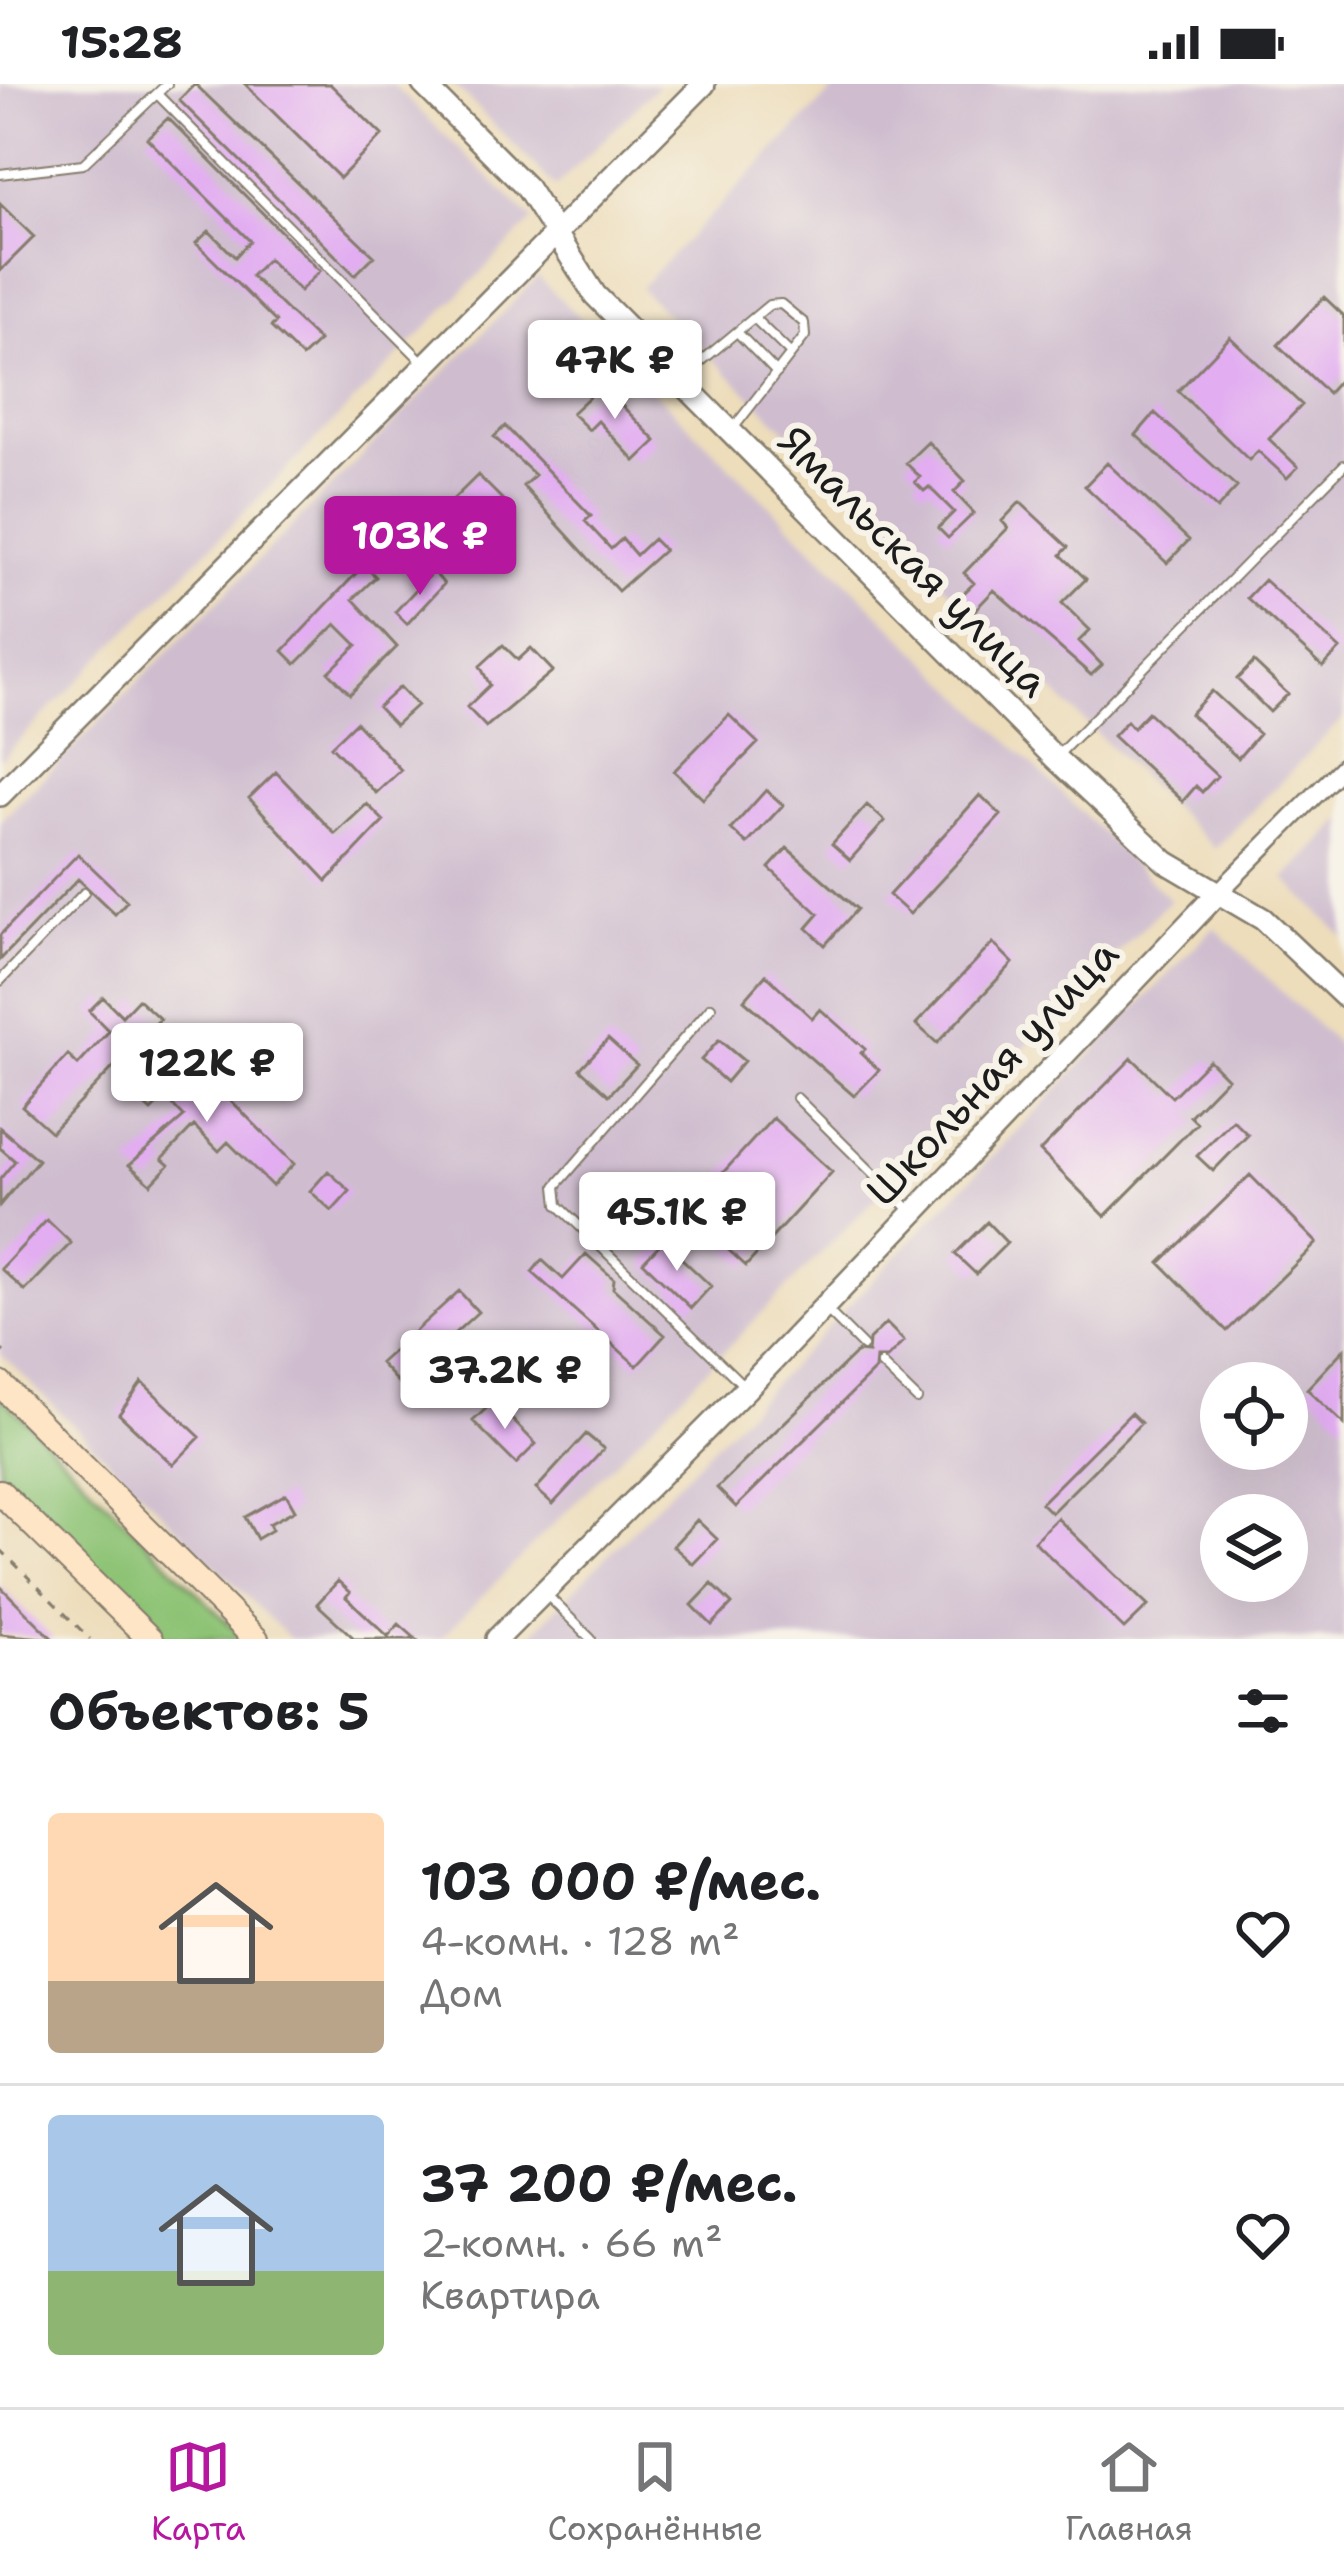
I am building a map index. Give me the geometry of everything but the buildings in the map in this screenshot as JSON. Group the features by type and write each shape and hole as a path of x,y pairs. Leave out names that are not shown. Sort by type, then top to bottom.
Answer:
{"main road":[{"path":"0,1384 256,1639"},
{"path":"0,1492 150,1639"}],"street":[{"name":"Ямальская улица","path":"423,84 514,172 584,282 1055,758 1166,862 1263,919 1344,996"},
{"path":"0,795 704,84"},
{"name":"Школьная улица","path":"497,1639 747,1388 1344,766"}],"lane":[{"path":"0,174 82,164 167,84"},
{"path":"157,94 422,361"},
{"path":"679,380 769,305 781,304 804,323 807,333 730,432"},
{"path":"754,318 791,354"},
{"path":"736,332 776,373"},
{"path":"1055,758 1344,465"},
{"path":"0,980 84,893"},
{"path":"711,1007 556,1186 558,1205 747,1388"},
{"path":"797,1098 913,1213"},
{"path":"824,1307 863,1346"},
{"path":"881,1364 917,1399"},
{"path":"544,1592 591,1639"}],"path":[{"path":"0,1549 90,1639"}],"shaded area":[{"path":"0,84 392,84 533,220 0,760"},
{"path":"453,84 659,84 556,187"},
{"path":"839,84 1344,84 1344,717 1215,849 640,288"},
{"path":"538,277 1170,900 440,1639 290,1639 0,1353 0,822"},
{"path":"1344,818 1344,937 1285,879"},
{"path":"1214,927 1344,1051 1344,1639 527,1639"}],"green space":[{"path":"0,1395 244,1639 164,1639 0,1479"}]}
